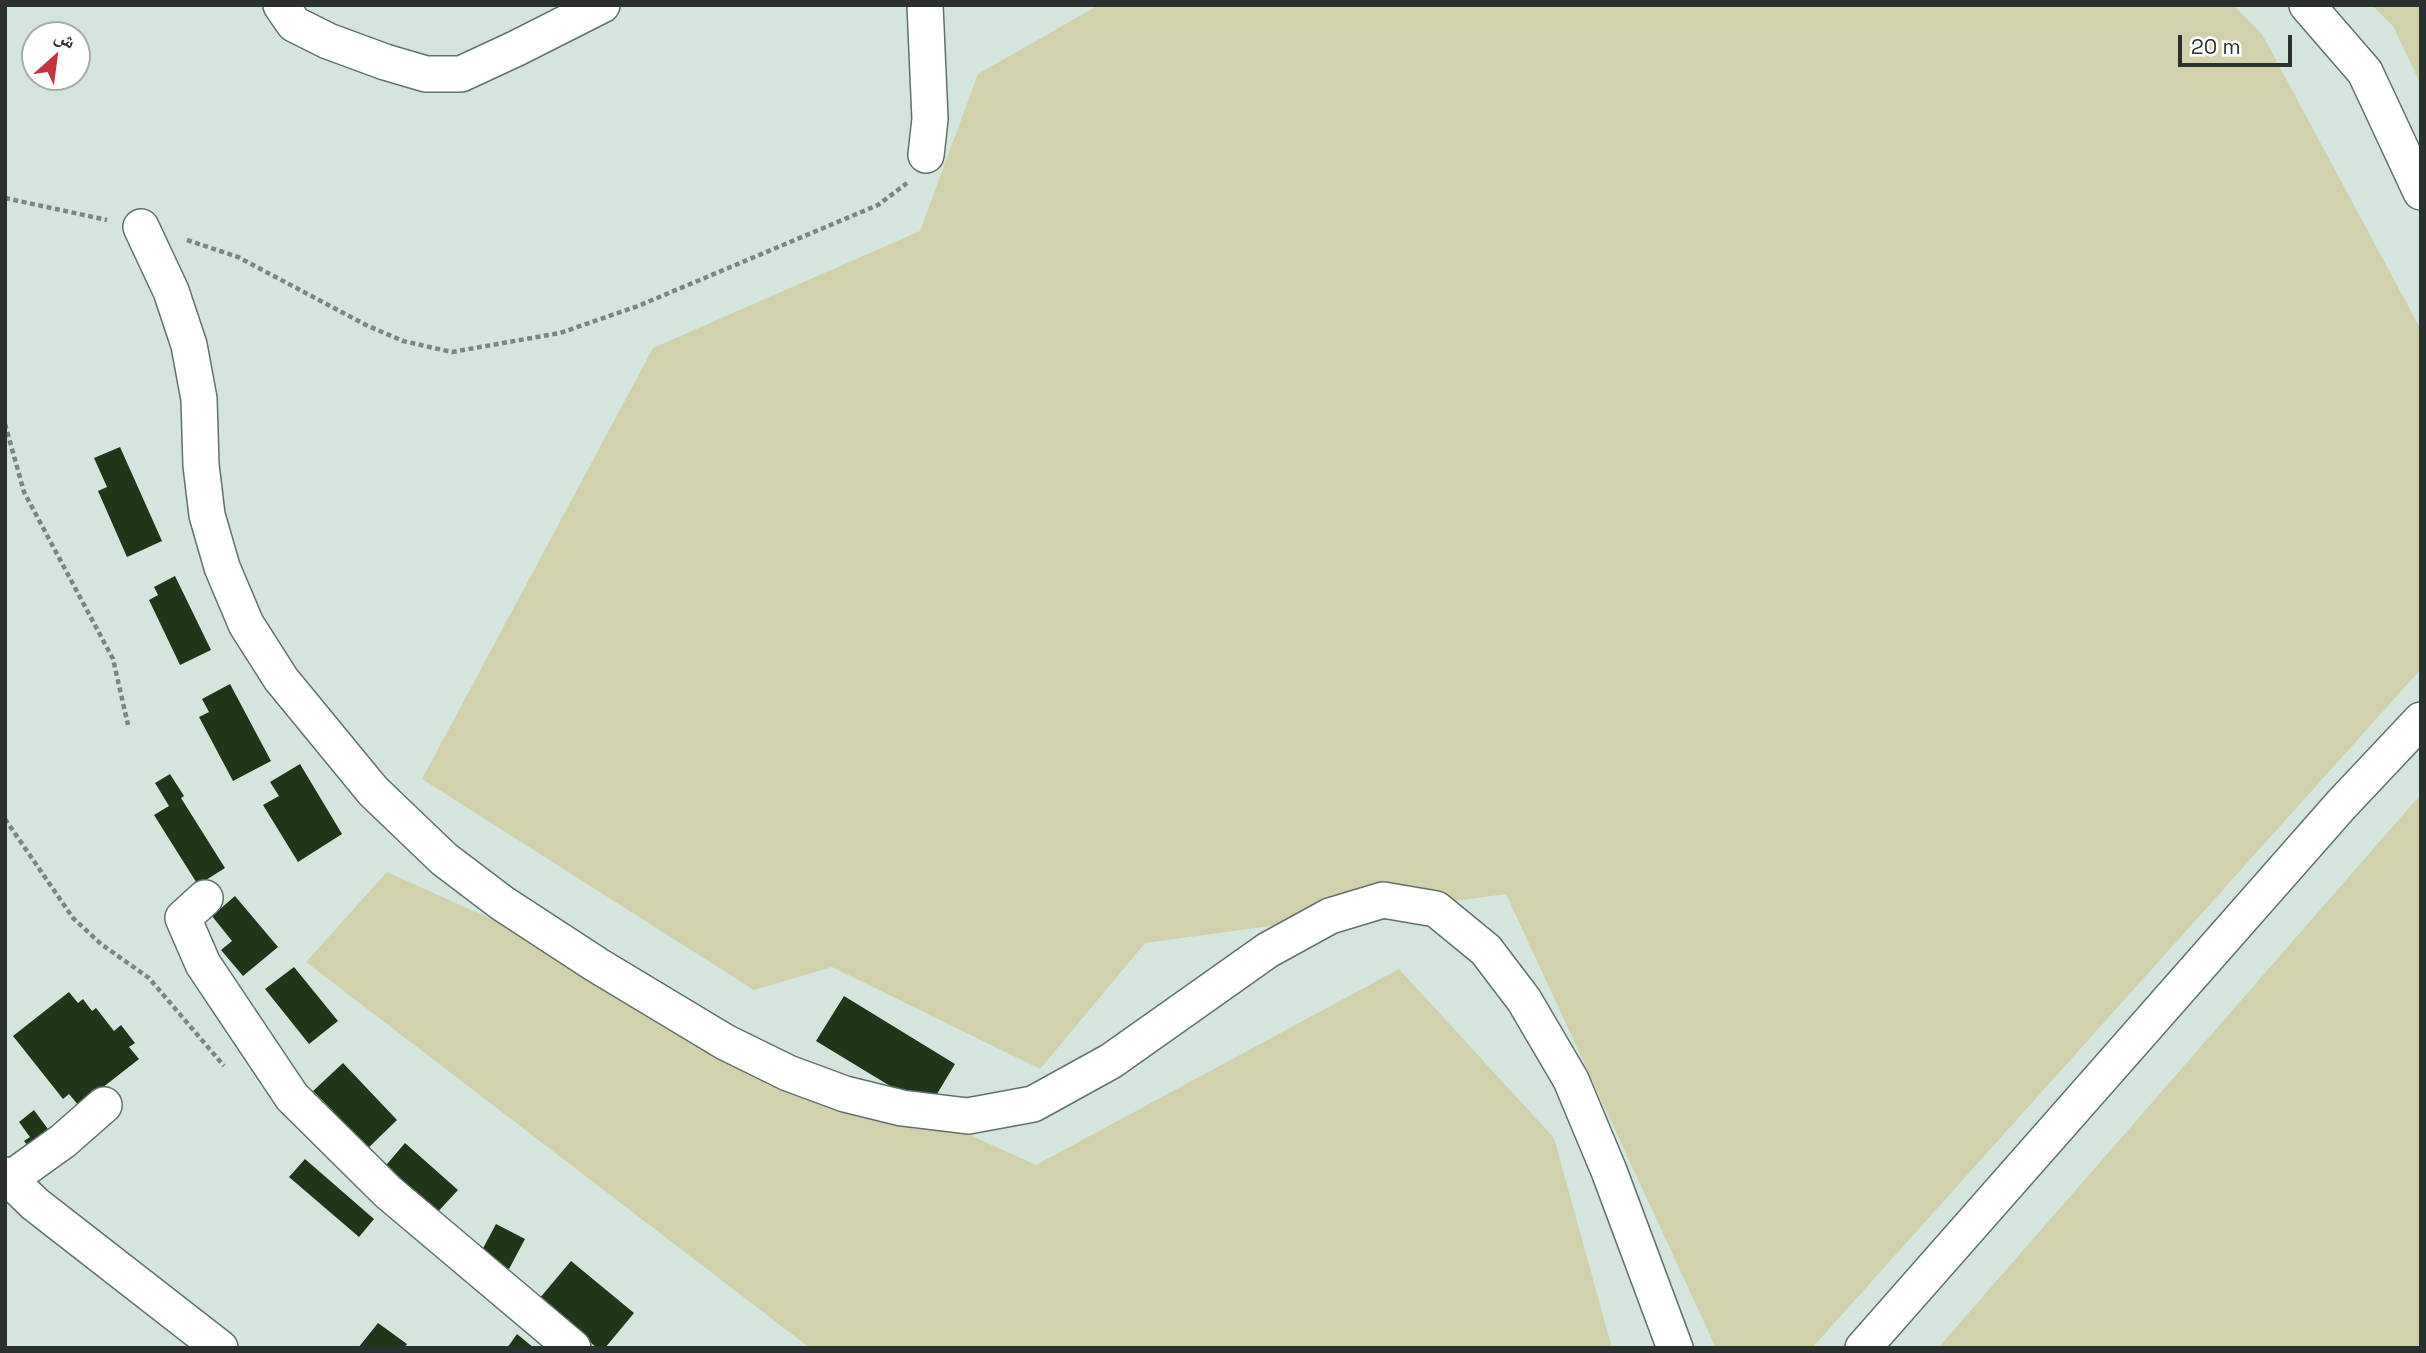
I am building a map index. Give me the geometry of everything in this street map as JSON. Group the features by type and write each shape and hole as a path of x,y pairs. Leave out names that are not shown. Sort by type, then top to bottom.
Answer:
{"street":[{"path":"281,5 293,24 328,41 426,74 461,74 602,5"},
{"path":"925,5 930,119 926,156"},
{"path":"2307,5 2365,72 2421,191"},
{"path":"141,227 171,291 189,345 199,399 206,515 222,567 246,624 281,679 373,791 444,859 502,903 597,965 725,1042 788,1073 845,1094 902,1108 968,1116 1034,1104 1111,1061 1268,950 1330,916 1383,900 1436,909 1486,950 1524,1000 1571,1080 1609,1171 1675,1348"},
{"path":"1863,1348 2332,815 2421,720"},
{"path":"205,898 183,918 202,964 292,1097 388,1192 573,1348"},
{"path":"104,1105 63,1141 7,1177 35,1204 220,1348"}],"path":[{"path":"5,198 141,227 238,257 366,326 403,341 452,352 560,333 638,306 878,205 905,185 926,156"},
{"path":"5,424 24,492 113,659 128,725"},
{"path":"5,819 73,918 101,944 149,978 228,1070"}],"green space":[{"path":"1099,5 2233,5 2262,34 2421,330 2421,669 1812,1348 1716,1348 1506,894 1145,943 1040,1069 832,967 754,990 422,779 653,348 920,231 978,74"},
{"path":"2372,5 2421,5 2421,85 2393,26"},
{"path":"2421,794 2421,1348 1938,1348"},
{"path":"387,872 1036,1165 1399,969 1554,1138 1612,1348 810,1348 306,962"}],"building":[{"path":"120,447 162,541 127,557 98,491 107,487 94,458"},
{"path":"175,576 211,650 180,665 149,600 158,595 154,587"},
{"path":"230,684 271,761 233,781 199,717 209,712 202,699"},
{"path":"300,764 342,834 298,862 263,805 279,796 270,782"},
{"path":"170,774 184,796 181,798 225,868 198,885 154,815 169,806 155,783"},
{"path":"235,896 278,947 243,976 221,950 232,941 212,916"},
{"path":"294,967 338,1021 309,1044 265,989"},
{"path":"69,992 78,1003 83,999 92,1011 96,1008 114,1031 121,1025 135,1043 129,1047 139,1059 79,1106 69,1094 63,1099 13,1036"},
{"path":"844,996 955,1064 928,1109 816,1041"},
{"path":"343,1063 397,1120 362,1154 327,1117 333,1111 313,1091"},
{"path":"34,1110 53,1136 32,1151 24,1141 30,1137 19,1122"},
{"path":"405,1143 458,1190 434,1216 382,1170"},
{"path":"305,1159 374,1219 359,1237 289,1177"},
{"path":"496,1224 525,1239 509,1269 480,1254"},
{"path":"571,1261 634,1313 605,1348 597,1348 539,1299"},
{"path":"378,1323 407,1344 404,1348 358,1348"},
{"path":"517,1334 534,1348 507,1348"}]}
